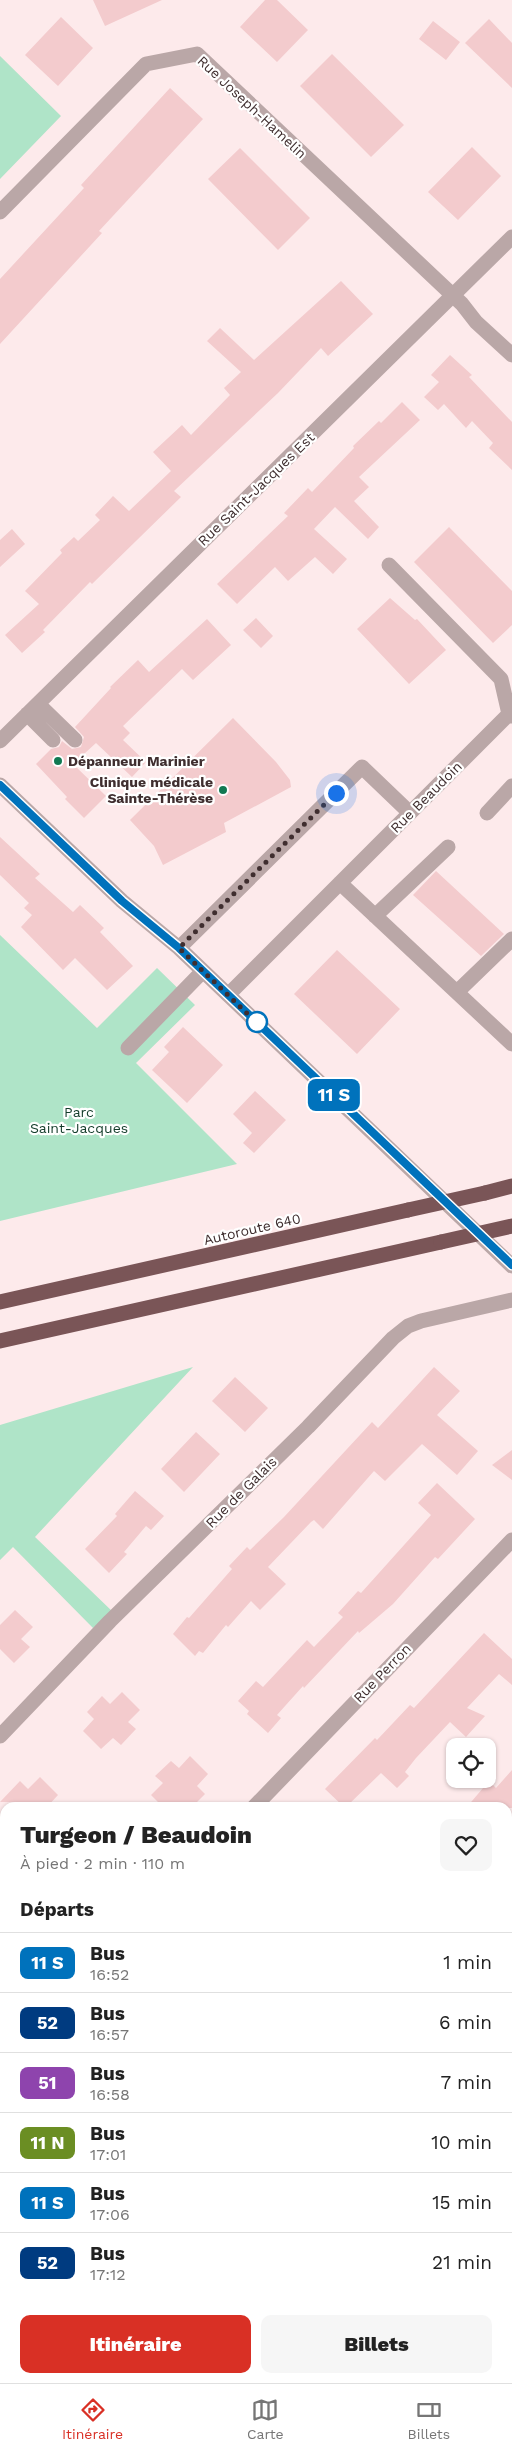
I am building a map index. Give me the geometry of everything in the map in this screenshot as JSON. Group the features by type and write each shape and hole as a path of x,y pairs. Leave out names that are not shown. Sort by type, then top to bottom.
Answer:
{"highway":[{"name":"Autoroute 640","path":"0,1302 512,1186"},
{"path":"0,1341 512,1226"}],"street":[{"name":"Rue Joseph-Hamelin","path":"0,212 146,64 197,54 453,296"},
{"name":"Rue Saint-Jacques Est","path":"0,741 512,237"},
{"path":"453,296 476,322 512,355"},
{"path":"390,565 501,679 511,712"},
{"path":"32,709 54,740"},
{"path":"32,709 75,740"},
{"name":"Rue Beaudoin","path":"228,995 511,712"},
{"path":"179,948 362,767 410,813"},
{"path":"0,785 122,901 179,948 512,1266"},
{"path":"487,813 512,786"},
{"path":"375,916 448,846"},
{"path":"340,883 512,1044"},
{"path":"457,992 512,939"},
{"path":"128,1048 203,971"},
{"name":"Rue de Galais","path":"0,1736 128,1599 404,1329 421,1321 512,1300"},
{"name":"Rue Perron","path":"258,1802 512,1540"}],"green space":[{"path":"0,56 61,116 0,179"},
{"name":"Parc Saint-Jacques","path":"0,935 97,1028 157,968 195,1005 136,1063 237,1164 0,1221"},
{"path":"193,1367 35,1537 114,1613 93,1628 13,1547 0,1560 0,1425"}],"building":[{"path":"93,0 162,0 105,26"},
{"path":"265,0 277,0 308,30 277,62 240,27"},
{"path":"61,17 93,48 58,86 25,55"},
{"path":"489,19 512,43 512,88 465,43"},
{"path":"433,21 460,42 446,60 419,39"},
{"path":"332,54 404,125 371,157 300,86"},
{"path":"170,88 203,119 99,231 102,233 0,344 0,279 84,188 81,185"},
{"path":"472,147 501,176 458,220 428,192"},
{"path":"240,148 310,218 278,250 208,179"},
{"path":"341,281 373,314 328,356 321,348 278,393 174,491 181,497 92,584 90,582 43,630 45,632 22,653 5,635 39,604 25,591 62,553 60,550 74,537 78,541 100,520 95,515 113,496 129,511 171,471 153,452 182,425 191,435 230,395 224,388 241,372 207,341 220,328 254,360"},
{"path":"450,355 472,375 469,377 512,422 512,470 489,448 493,443 472,421 466,428 444,404 438,410 424,397 439,382 431,375"},
{"path":"402,402 420,420 359,477 369,487 354,501 379,527 368,539 335,507 314,529 347,559 333,574 315,557 288,581 275,567 237,604 217,584 288,516 284,513 308,488 312,492 354,448 353,446 379,421 381,423"},
{"path":"449,527 512,591 512,625 493,643 414,562"},
{"path":"12,529 25,544 0,567 0,540"},
{"path":"390,598 415,620 417,619 446,650 409,684 357,629"},
{"path":"256,618 273,636 261,648 243,630"},
{"path":"207,619 231,645 193,680 182,669 123,726 130,733 123,740 146,762 132,777 96,743 73,764 106,796 84,818 65,799 67,797 36,764 51,749 59,747 62,741 72,749 81,747 84,737 75,727 110,687 138,660 149,672"},
{"name":"Clinique médicale Sainte-Thérèse","path":"233,718 276,762 290,780 291,787 224,823 226,832 163,865 154,846 130,820"},
{"path":"0,837 40,874 35,878 73,912 80,905 104,928 100,932 133,966 107,990 75,958 63,970 21,927 32,915 24,908 29,903 0,875"},
{"path":"436,871 504,934 481,956 413,895"},
{"path":"337,950 400,1009 357,1054 294,994"},
{"path":"183,1027 223,1065 187,1103 152,1070 169,1052 164,1047"},
{"path":"255,1091 286,1120 254,1153 243,1143 252,1133 233,1114"},
{"path":"434,1367 460,1391 437,1415 478,1451 457,1475 422,1444 385,1481 374,1471 323,1529 314,1520 311,1522 268,1567 286,1584 260,1610 251,1601 228,1627 226,1625 203,1653 199,1651 195,1656 173,1634 232,1569 229,1566 247,1547 250,1550 284,1517 372,1422 378,1428"},
{"path":"235,1377 268,1408 245,1432 212,1401"},
{"path":"196,1432 220,1454 184,1492 161,1469"},
{"path":"512,1450 512,1480 492,1465"},
{"path":"437,1483 475,1519 438,1559 435,1557 393,1604 359,1633 358,1631 304,1688 303,1686 277,1715 281,1718 268,1733 247,1714 249,1711 238,1701 256,1681 263,1687 307,1640 314,1647 343,1617 338,1613 358,1591 361,1593 431,1515 418,1503"},
{"path":"135,1491 164,1516 151,1530 146,1526 124,1552 127,1554 109,1573 85,1549 117,1516 115,1514"},
{"path":"15,1610 33,1627 21,1639 30,1647 14,1663 0,1649 0,1625"},
{"path":"484,1633 512,1659 512,1685 499,1674 467,1708 485,1716 466,1737 450,1722 416,1758 405,1772 409,1776 397,1788 381,1773 351,1802 339,1802 325,1789 375,1738 377,1740 410,1705 414,1708"},
{"path":"122,1692 140,1710 128,1722 136,1729 121,1745 113,1738 101,1749 83,1731 94,1719 87,1712 102,1696 110,1704"},
{"path":"190,1756 208,1774 197,1786 205,1794 197,1802 158,1802 151,1795 163,1783 155,1776 171,1761 179,1768"},
{"path":"512,1770 512,1802 471,1802 483,1788 496,1788"},
{"path":"40,1777 58,1795 52,1802 0,1802 20,1781 28,1789"}],"bus line":[{"path":"0,785 122,901 170,939 512,1265"}],"place":[{"name":"Dépanneur Marinier","path":"58,761"},
{"name":"Clinique médicale Sainte-Thérèse","path":"223,790"}],"route":[{"path":"257,1022 258,1024 179,948 336,793"}]}
